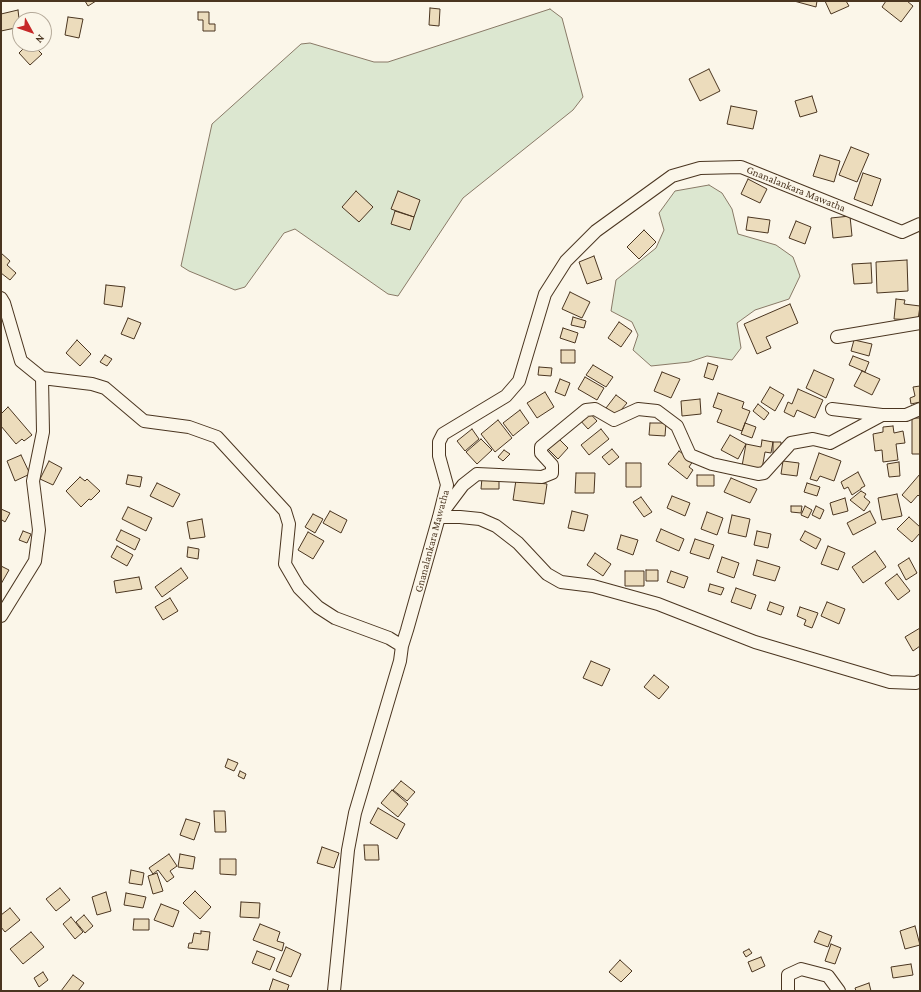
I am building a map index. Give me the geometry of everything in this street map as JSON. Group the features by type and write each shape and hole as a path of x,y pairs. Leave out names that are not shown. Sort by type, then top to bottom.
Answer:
{"street":[{"name":"Gnanalankara Mawatha","path":"334,991 348,850 355,814 400,662 402,646 447,485 439,456 439,442 444,434 506,396 519,381 545,294 566,261 596,231 672,176 700,168 741,166 902,232 920,224"},
{"path":"1,298 21,361 42,378 92,384 105,388 144,421 189,427 217,437 285,511 289,524 285,564 299,588 318,607 335,618 389,638 402,646"},
{"path":"837,337 920,323"},
{"path":"1,616 35,561 38,530 33,481 43,432 42,378"},
{"path":"439,518 463,485 477,474 542,477 552,474 552,465 541,453 541,447 586,410 595,409 614,420 638,409 658,411 677,426 690,455 712,464 758,474 764,473 791,443 813,439 830,443 882,415"},
{"path":"832,409 882,415 906,415 920,409"},
{"path":"439,518 480,519 496,526 518,543 547,574 561,582 593,586 658,604 755,642 890,682 916,683 920,681"},
{"path":"788,991 788,975 801,969 828,976 839,991"}],"green space":[{"path":"550,9 562,18 583,97 573,110 463,198 398,296 388,294 295,229 284,233 245,287 235,290 189,271 181,266 212,124 301,44 310,43 374,62 388,62"},
{"path":"709,185 722,193 732,209 738,234 776,245 793,257 800,276 789,299 755,310 737,323 741,348 732,360 707,356 689,362 651,366 633,350 638,335 632,322 611,311 616,280 656,248 664,230 659,213 675,191"}],"building":[{"path":"85,1 96,1 88,6"},
{"path":"794,1 817,1 816,7"},
{"path":"825,1 846,1 849,6 831,14"},
{"path":"886,1 907,1 913,6 901,22 882,7"},
{"path":"430,8 440,9 439,26 429,25"},
{"path":"18,10 18,12 12,12 12,29 1,31 1,14"},
{"path":"198,12 209,12 209,24 215,24 215,31 203,31 203,20 198,20"},
{"path":"68,17 83,19 79,38 65,35"},
{"path":"40,52 42,54 30,65 19,53"},
{"path":"709,69 720,91 700,101 689,79"},
{"path":"812,96 817,112 800,117 795,101"},
{"path":"731,106 757,111 753,129 727,124"},
{"path":"851,147 869,154 857,182 839,175"},
{"path":"820,155 840,161 834,182 813,176"},
{"path":"863,173 881,179 872,206 854,199"},
{"path":"748,179 767,189 760,203 741,194"},
{"path":"356,191 373,207 359,222 342,207"},
{"path":"398,191 420,200 414,217 391,209"},
{"path":"395,211 414,217 410,230 391,224"},
{"path":"850,216 852,236 833,238 831,218"},
{"path":"748,217 770,220 768,233 746,230"},
{"path":"796,221 811,227 805,244 789,238"},
{"path":"644,230 656,242 639,259 627,247"},
{"path":"1,253 10,261 7,265 16,273 10,280 1,273"},
{"path":"594,256 602,279 587,284 579,262"},
{"path":"907,260 908,291 877,293 876,262"},
{"path":"871,263 872,283 854,284 852,264"},
{"path":"106,285 125,287 122,307 104,304"},
{"path":"570,292 590,302 582,318 562,309"},
{"path":"896,299 905,300 904,304 920,306 918,320 894,319"},
{"path":"790,304 798,323 766,337 771,348 757,354 744,324"},
{"path":"573,317 586,321 584,328 571,325"},
{"path":"128,318 141,323 134,339 121,334"},
{"path":"619,322 632,331 621,347 608,338"},
{"path":"563,328 578,333 575,343 560,338"},
{"path":"77,340 91,354 80,366 66,353"},
{"path":"854,340 872,344 869,356 851,351"},
{"path":"561,350 575,350 575,363 561,363"},
{"path":"105,355 112,359 107,366 100,362"},
{"path":"853,356 869,362 865,372 849,365"},
{"path":"708,363 718,366 713,380 704,377"},
{"path":"593,365 613,377 606,387 586,375"},
{"path":"539,367 552,368 551,376 538,375"},
{"path":"814,370 834,379 826,398 806,388"},
{"path":"862,371 880,379 872,395 854,386"},
{"path":"662,372 680,379 671,398 654,391"},
{"path":"585,377 604,388 597,400 578,389"},
{"path":"560,379 570,383 565,396 555,392"},
{"path":"920,386 920,402 911,404 910,398 915,396 913,387"},
{"path":"770,387 784,395 775,411 761,402"},
{"path":"798,389 823,400 815,418 797,410 794,417 784,412 788,402 792,404"},
{"path":"545,392 554,407 537,418 527,403"},
{"path":"718,393 744,402 742,408 750,411 742,431 717,422 722,410 713,407"},
{"path":"616,395 627,403 616,416 606,408"},
{"path":"700,399 701,414 682,416 681,401"},
{"path":"758,404 769,413 764,420 753,411"},
{"path":"8,407 32,435 24,441 22,439 16,444 1,426 1,414"},
{"path":"520,410 529,423 513,436 503,423"},
{"path":"588,411 597,421 588,429 579,419"},
{"path":"912,418 920,418 920,454 912,454"},
{"path":"498,420 512,438 495,452 481,434"},
{"path":"650,423 666,423 665,436 649,435"},
{"path":"745,423 756,427 752,438 741,434"},
{"path":"893,426 894,433 903,431 905,443 896,444 898,460 883,462 882,450 875,451 873,434 883,432 883,427"},
{"path":"472,429 479,439 465,451 457,441"},
{"path":"601,429 609,439 589,455 581,445"},
{"path":"730,435 746,444 738,459 721,450"},
{"path":"557,437 568,448 558,459 547,448"},
{"path":"481,439 492,450 477,464 466,452"},
{"path":"762,440 773,442 771,453 765,452 762,469 742,466 746,444 761,447"},
{"path":"773,442 781,442 781,453 773,453"},
{"path":"612,449 619,457 609,465 602,457"},
{"path":"504,450 510,454 503,461 498,457"},
{"path":"679,451 693,461 689,467 693,470 687,479 668,464"},
{"path":"819,453 841,461 834,481 820,476 817,481 810,479"},
{"path":"21,455 30,474 15,481 7,461"},
{"path":"49,461 62,468 53,485 40,479"},
{"path":"783,461 799,463 797,476 781,474"},
{"path":"899,462 900,476 889,477 887,464"},
{"path":"626,463 641,463 641,487 626,487"},
{"path":"858,472 865,486 852,495 848,487 844,489 841,482"},
{"path":"576,473 595,473 594,493 575,493"},
{"path":"920,474 920,497 918,495 911,503 902,495"},
{"path":"128,475 142,477 140,487 126,484"},
{"path":"697,475 714,475 714,486 697,486"},
{"path":"80,477 85,481 87,479 100,491 81,507 66,491"},
{"path":"482,478 499,479 499,489 481,489"},
{"path":"731,478 757,489 750,503 724,492"},
{"path":"516,480 547,484 544,504 513,500"},
{"path":"157,483 180,494 173,507 150,496"},
{"path":"807,483 820,487 817,496 804,492"},
{"path":"861,491 866,494 864,497 870,502 864,511 850,500"},
{"path":"897,494 902,516 882,520 878,498"},
{"path":"672,496 690,503 685,516 667,508"},
{"path":"641,497 652,512 644,517 633,502"},
{"path":"845,498 848,511 833,515 830,503"},
{"path":"791,506 802,506 801,513 791,512"},
{"path":"805,506 812,510 808,518 801,515"},
{"path":"816,506 824,510 820,519 812,515"},
{"path":"128,507 152,518 146,531 122,519"},
{"path":"1,509 10,513 5,522 2,520 1,521"},
{"path":"330,511 347,520 341,533 323,523"},
{"path":"572,511 588,515 584,531 568,528"},
{"path":"870,511 876,523 853,535 847,523"},
{"path":"707,512 723,518 717,535 701,529"},
{"path":"313,514 323,519 315,533 305,527"},
{"path":"732,515 750,519 746,537 728,533"},
{"path":"909,517 920,527 920,533 912,542 897,529"},
{"path":"202,519 205,537 190,539 187,522"},
{"path":"661,529 684,539 679,551 656,541"},
{"path":"121,530 140,539 135,550 116,540"},
{"path":"23,531 31,534 27,543 19,540"},
{"path":"757,531 771,534 768,548 754,545"},
{"path":"805,531 821,539 816,549 800,540"},
{"path":"308,532 324,541 313,559 298,550"},
{"path":"621,535 638,540 633,555 617,549"},
{"path":"695,539 714,545 709,559 690,553"},
{"path":"117,546 133,555 127,566 111,557"},
{"path":"828,546 845,553 838,570 821,564"},
{"path":"188,547 199,549 198,559 187,557"},
{"path":"875,551 886,567 863,583 852,567"},
{"path":"595,553 611,564 603,576 587,565"},
{"path":"722,557 739,563 734,578 717,572"},
{"path":"909,558 917,573 906,580 898,565"},
{"path":"757,560 780,567 775,581 753,575"},
{"path":"1,566 9,570 1,584"},
{"path":"181,568 188,578 162,597 155,587"},
{"path":"646,570 658,570 658,581 646,581"},
{"path":"625,571 644,571 644,586 625,586"},
{"path":"671,571 688,577 684,588 667,582"},
{"path":"897,574 910,591 898,600 885,583"},
{"path":"139,577 142,589 116,593 114,581"},
{"path":"710,584 724,588 721,595 708,591"},
{"path":"736,588 756,595 751,609 731,602"},
{"path":"170,598 178,611 163,620 155,607"},
{"path":"770,602 784,607 781,615 767,610"},
{"path":"827,602 845,609 839,624 821,616"},
{"path":"800,607 818,613 812,628 804,625 806,620 797,616"},
{"path":"920,628 920,646 913,651 905,637"},
{"path":"591,661 610,669 602,686 583,678"},
{"path":"654,675 669,687 659,699 644,687"},
{"path":"228,759 238,763 234,771 225,767"},
{"path":"240,771 246,774 244,779 238,776"},
{"path":"401,781 415,792 407,801 393,790"},
{"path":"392,790 408,804 398,817 381,803"},
{"path":"378,808 405,824 397,839 370,823"},
{"path":"214,811 225,811 226,832 215,832"},
{"path":"186,819 200,823 194,840 180,835"},
{"path":"364,845 378,845 379,860 365,860"},
{"path":"322,847 339,853 334,868 317,863"},
{"path":"169,854 177,866 170,871 174,877 167,882 158,870 153,874 149,868"},
{"path":"180,854 195,857 193,869 178,867"},
{"path":"220,859 236,859 236,875 220,874"},
{"path":"131,870 144,873 142,885 129,883"},
{"path":"157,873 163,891 153,894 148,876"},
{"path":"60,888 70,900 56,911 46,899"},
{"path":"195,891 211,907 200,919 183,903"},
{"path":"106,892 111,911 97,915 92,897"},
{"path":"126,893 146,897 143,908 124,905"},
{"path":"241,902 260,903 259,918 240,917"},
{"path":"161,904 179,911 173,927 154,920"},
{"path":"10,908 20,920 5,932 1,927 1,915"},
{"path":"84,915 93,926 85,933 76,922"},
{"path":"71,917 83,932 75,939 63,924"},
{"path":"134,919 149,919 149,930 133,930"},
{"path":"260,924 280,932 277,941 284,943 282,951 253,940"},
{"path":"915,926 920,945 905,949 900,931"},
{"path":"201,931 210,932 208,950 188,948 189,943 192,943 194,933 201,934"},
{"path":"819,931 832,936 828,947 814,942"},
{"path":"31,932 44,947 23,964 10,949"},
{"path":"831,944 841,948 835,964 825,961"},
{"path":"286,947 301,954 291,977 276,971"},
{"path":"749,949 752,953 746,957 743,952"},
{"path":"257,951 275,958 270,970 252,963"},
{"path":"761,957 765,966 752,972 748,962"},
{"path":"620,960 632,971 621,982 609,972"},
{"path":"911,964 913,975 893,978 891,967"},
{"path":"43,972 48,980 39,987 34,978"},
{"path":"73,975 84,983 78,991 61,991"},
{"path":"273,979 289,985 287,991 269,991"},
{"path":"869,983 871,991 856,991 855,988"}]}
